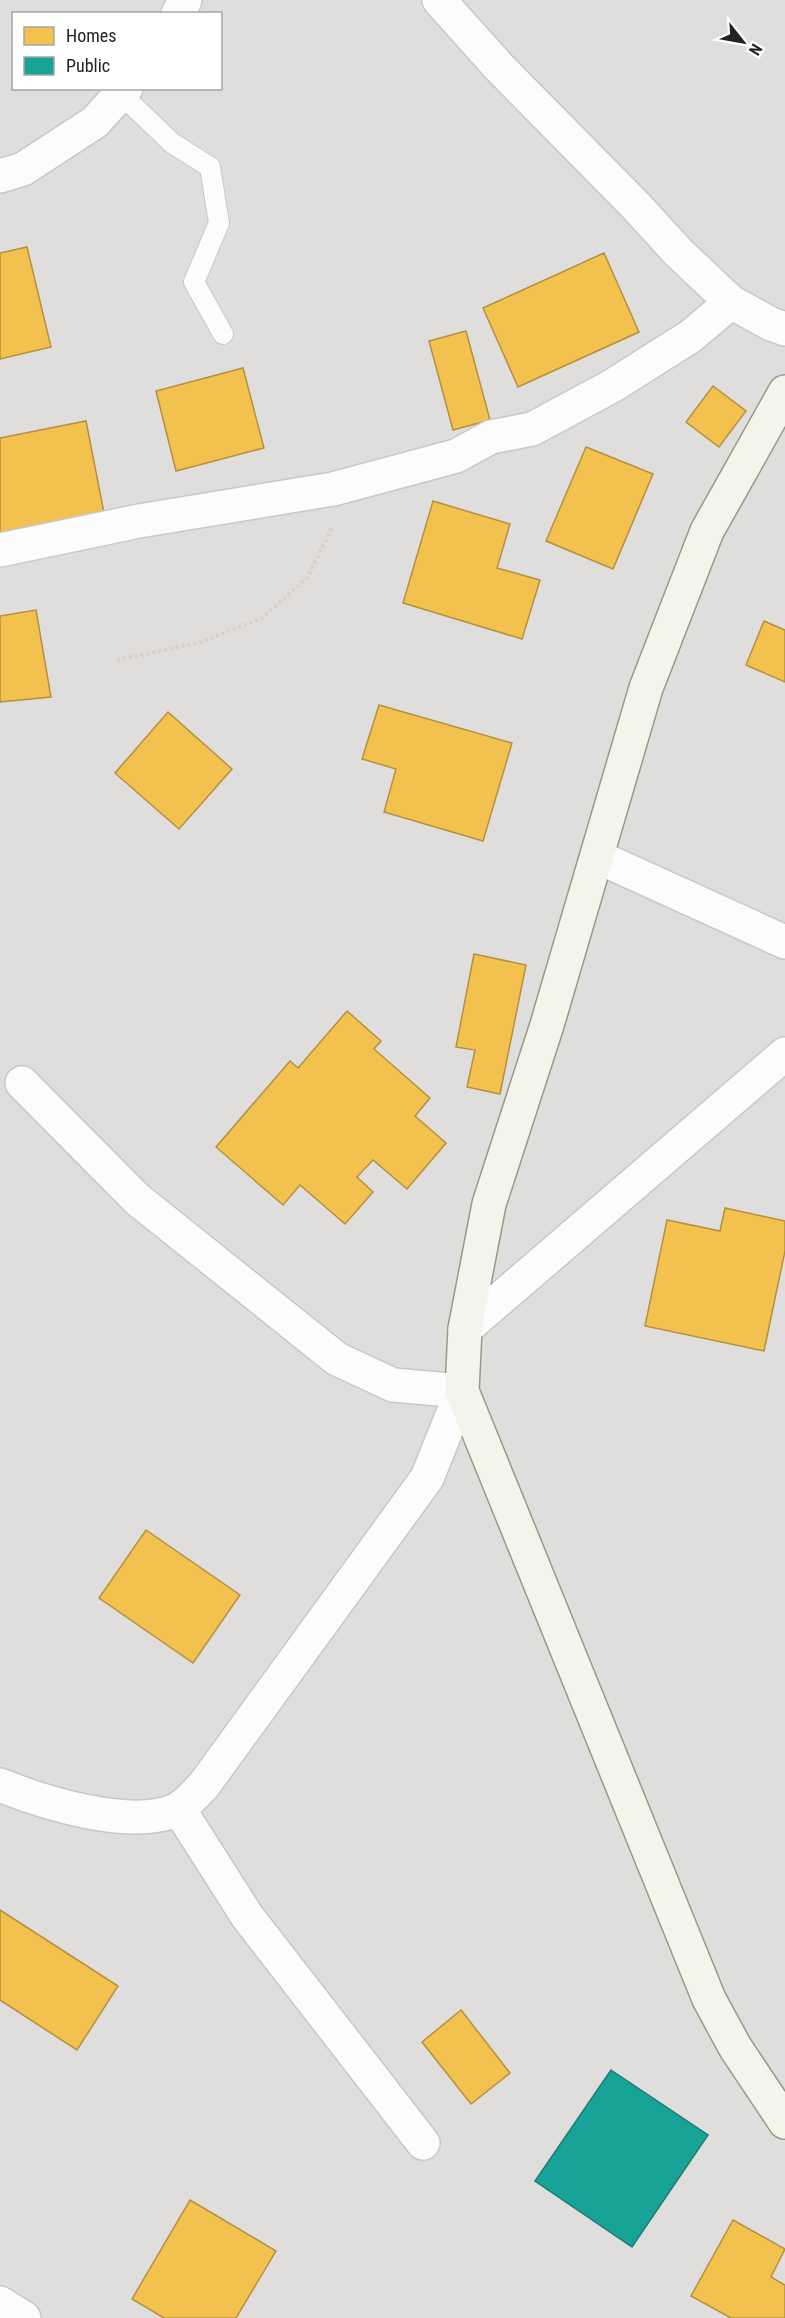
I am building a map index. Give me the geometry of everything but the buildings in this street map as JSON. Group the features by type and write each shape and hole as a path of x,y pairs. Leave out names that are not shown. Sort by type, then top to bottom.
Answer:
{"main road":[{"path":"785,392 707,531 646,688 547,1025 489,1203 465,1329 462,1391 709,1999 735,2047 785,2122"}],"street":[{"path":"439,0 499,68 636,206 678,252 731,302 771,324 784,327"},
{"path":"0,176 23,169 94,122 124,91"},
{"path":"0,550 139,522 333,489 456,456 491,437 532,429 612,386 691,336 731,302"},
{"path":"598,857 785,942"},
{"path":"465,1329 785,1054"},
{"path":"0,1785 107,1816 154,1817 179,1809 204,1785 427,1478 462,1391 393,1385 337,1359 137,1199 22,1083"},
{"path":"179,1809 247,1917 423,2143"},
{"path":"0,2302 24,2318"}],"lane":[{"path":"124,91 172,143 210,167 219,223 194,282 223,334"}],"path":[{"path":"117,660 198,643 262,618 307,578 333,530 333,489"}],"shaded area":[{"path":"0,0 785,0 785,2318 0,2318"}]}
